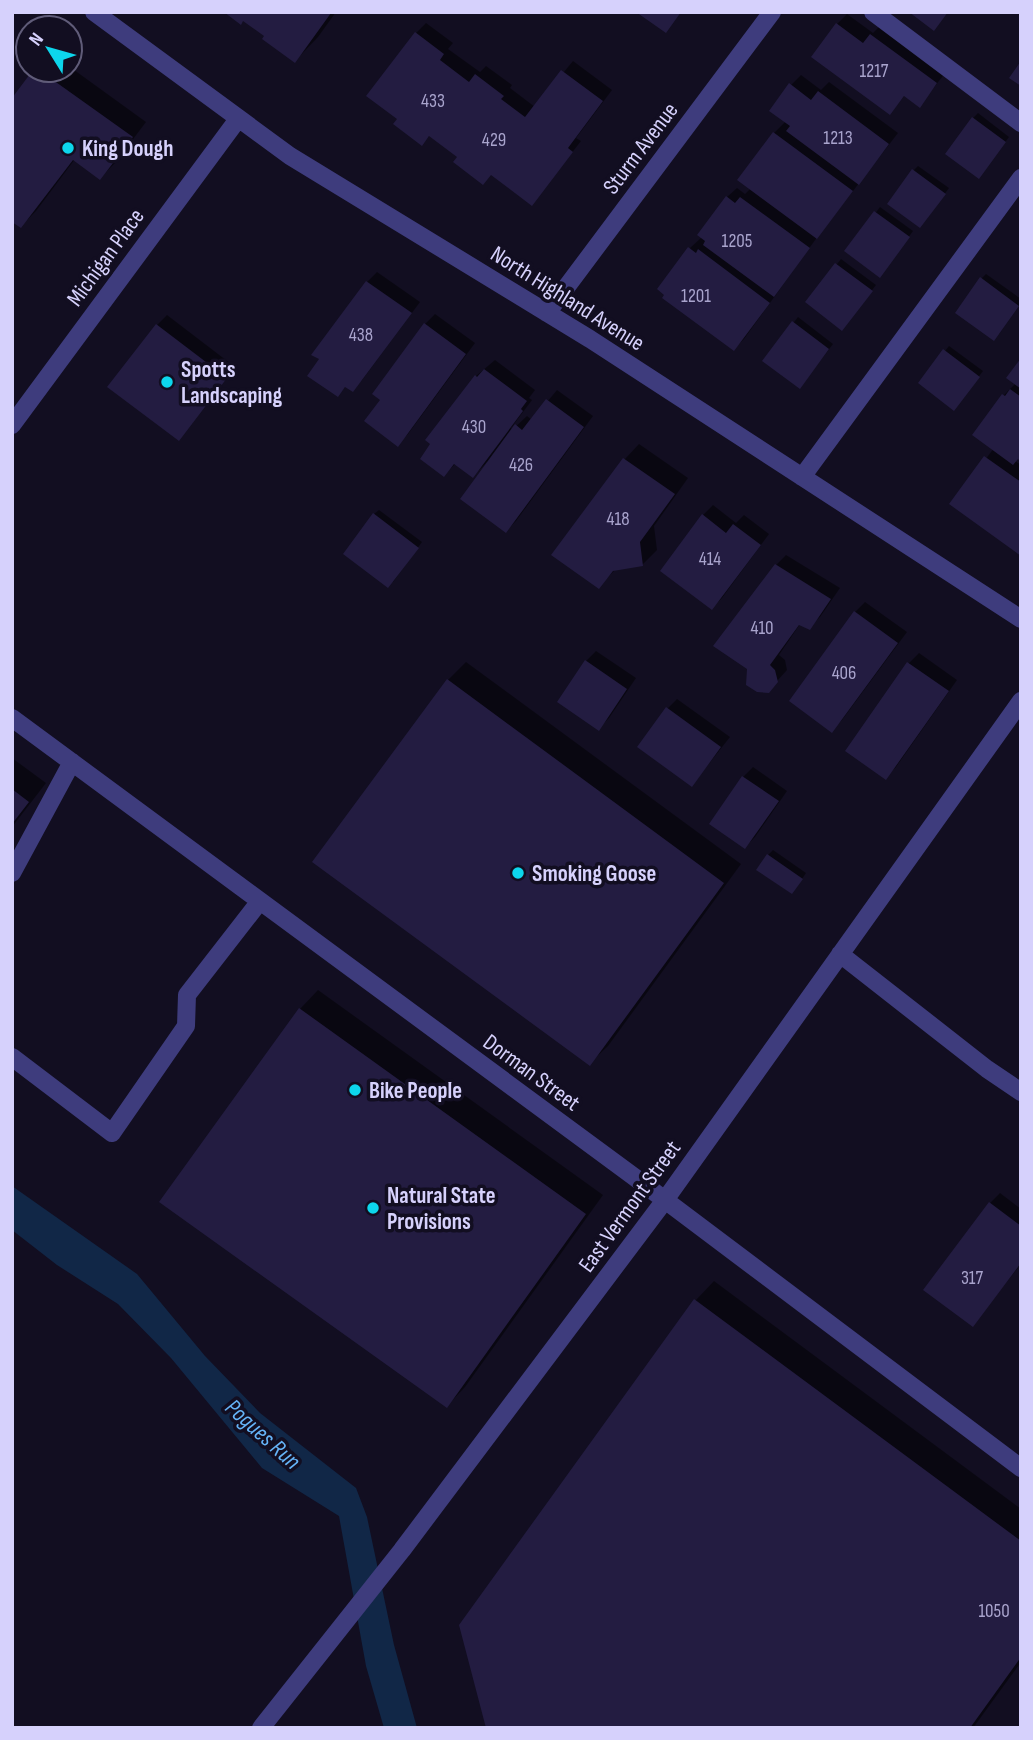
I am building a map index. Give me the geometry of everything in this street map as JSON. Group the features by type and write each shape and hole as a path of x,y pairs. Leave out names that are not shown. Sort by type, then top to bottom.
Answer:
{"street":[{"name":"North Highland Avenue","path":"94,12 290,156 547,313 1021,619"},
{"name":"Sturm Avenue","path":"547,313 772,12"},
{"path":"873,12 1021,123"},
{"name":"Michigan Place","path":"12,425 238,119"},
{"path":"802,477 1021,178"},
{"name":"East Vermont Street","path":"261,1728 402,1550 665,1200 1021,701"},
{"name":"Dorman Street","path":"12,718 665,1200 1021,1468"},
{"path":"12,873 72,762"},
{"path":"12,1057 112,1133 186,1026 187,995 260,901"},
{"path":"840,954 1021,1093"}],"water":[{"name":"Pogues Run","path":"12,1186 137,1274 205,1356 260,1413 356,1488 367,1517 394,1645 417,1728 384,1728 366,1666 339,1516 262,1468 171,1358 118,1304 57,1265 12,1230"}],"building":[{"path":"224,12 331,13 295,63 262,39 264,36 243,21 241,25"},
{"path":"636,12 681,12 666,33"},
{"path":"909,12 948,12 934,31"},
{"path":"836,23 863,43 870,34 937,83 920,108 904,96 890,115 811,57"},
{"path":"415,32 444,54 440,60 469,82 475,74 504,96 501,99 525,117 561,70 603,101 568,148 573,152 532,206 491,175 483,185 453,162 457,157 429,136 422,146 393,124 397,119 366,96"},
{"path":"1021,61 1021,86 1009,78"},
{"path":"789,83 811,100 818,91 889,144 859,185 786,131 790,126 769,111"},
{"name":"King Dough","path":"22,84 59,84 133,137 100,180 73,160 21,228 12,222 12,98"},
{"path":"972,117 1006,142 979,179 945,154"},
{"path":"773,132 853,191 817,239 737,180"},
{"path":"912,169 946,194 920,228 887,204"},
{"path":"726,196 735,203 740,197 810,248 774,297 703,245 705,241 697,235"},
{"path":"874,211 910,237 880,278 844,251"},
{"path":"688,247 696,253 698,249 770,303 734,351 662,298 664,295 657,289"},
{"path":"835,263 873,291 842,331 805,302"},
{"path":"980,277 1019,306 994,341 955,313"},
{"path":"366,281 412,313 353,392 345,387 338,397 307,376 319,359 311,355"},
{"path":"792,321 829,349 800,389 762,361"},
{"path":"424,323 466,354 398,447 364,421 380,400 372,394"},
{"name":"Spotts Landscaping","path":"156,324 227,378 179,441 107,387"},
{"path":"943,349 980,377 954,411 918,383"},
{"path":"1021,358 1021,389 1006,378"},
{"path":"484,369 527,401 521,409 523,411 473,478 454,464 444,477 420,459 430,444 425,440 475,375 477,377"},
{"path":"1010,389 1021,397 1021,462 1018,459 1013,465 972,435 1002,394 1005,396"},
{"path":"546,399 584,427 506,533 460,499 515,424 522,430"},
{"path":"984,456 1021,482 1021,556 949,504"},
{"path":"623,458 675,494 640,542 643,566 613,571 599,589 551,555"},
{"path":"373,513 419,548 388,588 343,554"},
{"path":"702,514 726,533 733,524 761,545 712,610 660,571"},
{"path":"775,564 831,599 810,630 799,625 770,665 775,670 778,682 769,693 757,692 746,685 747,669 713,646"},
{"path":"854,611 898,643 832,733 789,701"},
{"path":"585,660 627,689 599,731 557,702"},
{"path":"907,662 949,691 886,780 845,751"},
{"name":"Smoking Goose","path":"447,679 724,883 590,1066 312,862"},
{"path":"666,707 721,747 692,787 637,747"},
{"path":"742,776 779,801 745,849 709,824"},
{"path":"12,789 29,802 12,824"},
{"path":"767,854 803,879 792,894 756,870"},
{"name":"Natural State Provisions","path":"299,1008 586,1214 447,1408 159,1202"},
{"path":"989,1202 1021,1226 1021,1263 973,1327 923,1290"},
{"path":"694,1299 1021,1541 1021,1657 970,1728 486,1728 459,1625"}],"place":[{"name":"King Dough","path":"68,148"},
{"name":"Spotts Landscaping","path":"167,382"},
{"name":"Smoking Goose","path":"518,873"},
{"name":"Bike People","path":"355,1090"},
{"name":"Natural State Provisions","path":"373,1208"}]}
